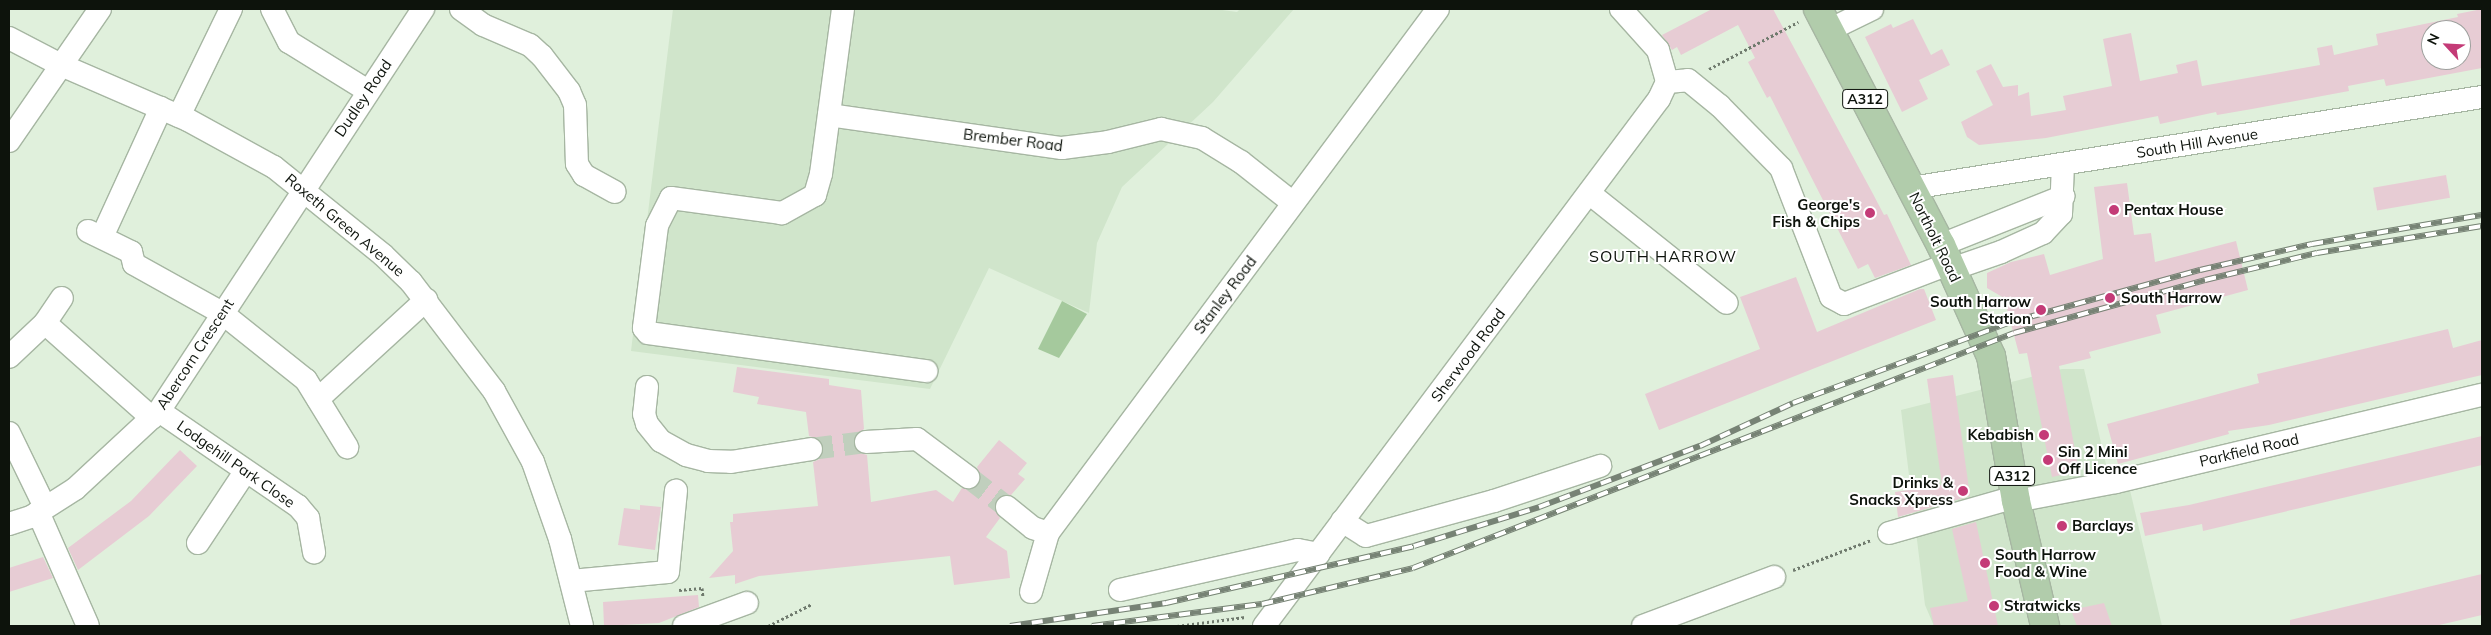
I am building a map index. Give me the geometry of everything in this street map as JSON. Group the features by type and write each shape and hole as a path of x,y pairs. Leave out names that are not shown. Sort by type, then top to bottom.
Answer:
{"main road":[{"name":"Northolt Road","path":"1823,19 1947,260 1993,361 2015,499 2044,626"}],"street":[{"path":"9,141 100,9"},
{"path":"231,9 95,234 132,252 134,264 222,313 306,380 347,447"},
{"path":"272,9 289,42 368,91"},
{"name":"Dudley Road","path":"303,188 423,9"},
{"path":"461,9 483,25 530,45 542,56 569,91 575,105 577,164 584,175 615,192"},
{"path":"843,9 821,174 815,195 782,213 671,198 657,226 645,331 926,371"},
{"name":"Stanley Road","path":"1030,592 1048,533 1438,9"},
{"path":"1622,9 1658,50 1678,81 1720,106 1781,168 1830,297 1844,304 1947,260 2064,196 2063,165"},
{"path":"1823,19 1872,9"},
{"name":"Roxeth Green Avenue","path":"9,38 61,65 170,112 274,166 383,254 426,300 494,391 533,462 571,581 582,626"},
{"name":"Sherwood Road","path":"1269,620 1659,99 1678,81"},
{"name":"South Hill Avenue","path":"1911,188 2482,97"},
{"name":"Brember Road","path":"829,115 1062,148 1108,142 1161,129 1202,138 1241,162 1293,204"},
{"name":"Abercorn Crescent","path":"9,524 42,510 75,489 155,414 303,188"},
{"path":"1589,193 1727,302"},
{"path":"10,355 45,323 62,298"},
{"path":"318,399 426,300"},
{"name":"Lodgehill Park Close","path":"45,323 155,414 303,512 308,518 314,552"},
{"path":"647,387 644,414 647,424 665,444 686,455 708,461 731,462 811,449"},
{"name":"Parkfield Road","path":"1889,533 2015,499 2116,482 2482,395"},
{"path":"9,433 88,626"},
{"path":"866,442 917,439 968,477"},
{"path":"1342,522 1366,536 1494,501 1600,466"},
{"path":"198,543 245,472"},
{"path":"571,581 668,572 676,490"},
{"path":"1006,508 1033,528 1048,533"},
{"path":"1120,590 1298,550 1319,554"},
{"path":"1643,626 1774,577"},
{"path":"684,626 747,602"}],"path":[{"path":"1678,81 1777,33"},
{"path":"1774,577 1889,533"},
{"path":"768,626 812,604"},
{"path":"1177,626 1269,620"}],"shaded area":[{"path":"673,9 1215,9 1237,12 1240,9 1294,9 1213,102 1122,187 1097,243 1089,313 989,268 930,389 631,351"},
{"path":"2062,369 2084,369 2108,473 2125,469 2162,626 1934,626 1925,605 1901,410"}],"green space":[{"path":"1062,301 1087,314 1059,358 1038,349"}],"building":[{"path":"1712,9 1773,9 1884,215 1887,214 1911,265 1875,278 1868,264 1858,269 1770,96 1767,98 1748,62 1755,58 1738,25 1681,55 1677,47 1672,50 1662,35"},
{"path":"2482,9 2482,68 2386,86 2384,79 2348,86 2349,91 2217,115 2216,112 2160,124 2158,116 2046,138 1979,145 1967,137 1961,122 1993,105 1976,71 1991,64 2003,87 2018,85 2018,96 2029,92 2031,116 2066,110 2063,96 2112,86 2103,39 2131,33 2140,81 2178,73 2176,65 2197,60 2202,86 2320,65 2317,48 2332,45 2334,55 2378,45 2376,34 2421,25 2421,70 2471,70 2471,20 2444,20 2458,17 2457,14"},
{"path":"1913,19 1931,55 1942,49 1950,65 1919,80 1928,99 1902,112 1865,37 1891,24 1893,28"},
{"path":"2446,175 2450,198 2377,211 2373,188"},
{"path":"2127,183 2134,235 2151,233 2155,262 2236,241 2248,290 2156,315 2161,333 2089,352 2091,358 2059,366 2079,471 2052,477 2027,353 2019,354 2004,298 1987,288 1987,273 2011,262 2044,254 2050,275 2103,259 2094,187"},
{"path":"1796,277 1817,332 1920,289 1924,289 1936,320 1659,430 1645,394 1760,349 1740,297"},
{"path":"2448,329 2453,348 2482,340 2482,375 2269,425 2228,431 2229,434 2118,464 2107,424 2259,383 2257,374"},
{"path":"737,367 829,379 829,385 861,390 864,429 855,436 853,443 860,453 867,455 871,502 936,490 953,502 962,488 973,489 979,484 981,478 977,467 999,440 1027,463 1018,474 1025,479 1011,495 1003,495 997,499 995,511 1000,518 986,537 1007,551 1010,578 954,585 950,556 759,576 735,584 735,575 709,578 733,551 730,522 733,522 733,514 818,506 813,462 820,459 824,447 821,440 809,436 806,412 757,404 759,397 733,392"},
{"path":"1953,375 1970,496 1898,517 1895,492 1942,485 1927,379"},
{"path":"2482,436 2482,465 2203,531 2202,524 2145,536 2140,513 2189,505"},
{"path":"180,450 197,466 149,516 78,570 68,548 131,501"},
{"path":"640,505 661,507 655,550 618,545 624,508 640,510"},
{"path":"1976,522 1998,626 1934,626 1930,608 1968,601 1952,529"},
{"path":"43,557 53,578 9,592 9,568"},
{"path":"2482,574 2482,615 2435,626 2290,626 2290,620"},
{"path":"698,595 699,607 659,623 604,626 603,602"},
{"path":"2104,603 2112,626 2077,626 2071,610"}],"tunnel":[{"path":"811,449 866,442"},
{"path":"968,477 1007,507"}],"railway":[{"path":"1010,626 1166,603 1414,546 1539,507 1700,446 1793,403 2011,322 2200,270 2312,244 2482,215"},
{"path":"1092,626 1262,604 1413,568 2014,333 2205,280 2317,253 2482,226"}],"place":[{"name":"Pentax House","path":"2114,210"},
{"name":"George's Fish & Chips","path":"1870,213"},
{"name":"South Harrow","path":"2110,298"},
{"name":"South Harrow Station","path":"2041,310"},
{"name":"Kebabish","path":"2044,435"},
{"name":"Sin 2 Mini Off Licence","path":"2048,460"},
{"name":"Drinks & Snacks Xpress","path":"1963,491"},
{"name":"Barclays","path":"2062,526"},
{"name":"South Harrow Food & Wine","path":"1985,563"},
{"name":"Stratwicks","path":"1994,606"}],"district":[{"name":"SOUTH HARROW","path":"1663,256"}]}
